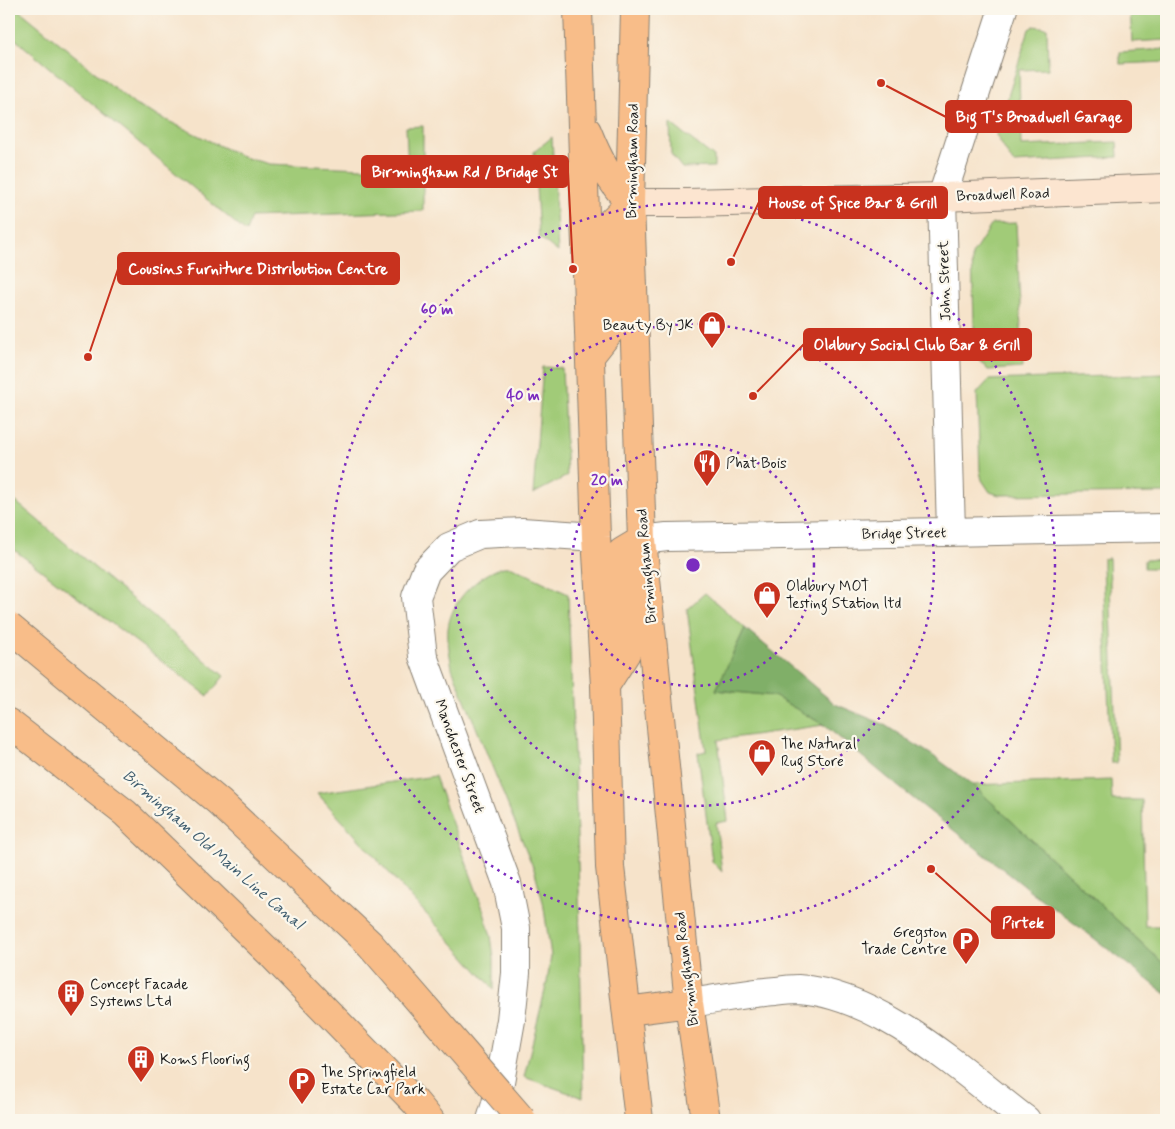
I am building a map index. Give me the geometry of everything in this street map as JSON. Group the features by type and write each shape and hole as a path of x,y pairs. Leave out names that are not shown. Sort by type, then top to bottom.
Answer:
{"main road":[{"path":"578,9 596,537 604,686 610,866 638,1120"},
{"name":"Birmingham Road","path":"635,9 630,203 642,540 689,1003 706,1120"},
{"path":"582,118 598,156 616,188 630,203 608,224 613,327 590,356"},
{"path":"604,686 626,653 622,552 642,540"},
{"path":"9,627 219,802 370,944 522,1120"},
{"path":"9,723 125,813 274,957 415,1102 430,1120"},
{"path":"627,1011 689,1003"}],"street":[{"name":"John Street","path":"951,532 942,197 1003,9"},
{"name":"Broadwell Road","path":"630,203 942,197 1166,188"},
{"name":"Bridge Street","path":"642,540 667,537 1166,528"},
{"name":"Manchester Street","path":"493,1112 511,1020 516,973 516,928 507,883 423,656 416,597 426,571 449,547 480,534 522,532 596,537"},
{"path":"689,1003 798,989 822,993 859,1004 913,1033 1026,1120"}],"green space":[{"path":"9,9 18,9 135,105 243,157 269,164 408,170 406,127 423,126 423,211 251,217 246,232 9,34"},
{"path":"1130,9 1166,9 1166,40 1132,42"},
{"path":"1034,26 1047,28 1048,69 1019,70 1021,146 1117,142 1118,157 1013,163 996,135 1029,29"},
{"path":"1166,49 1166,62 1120,64 1120,52"},
{"path":"670,123 714,157 714,167 682,168 671,154"},
{"path":"552,137 558,252 539,237 534,152"},
{"path":"1016,223 1023,368 988,370 975,358 972,255 992,224"},
{"path":"543,367 562,368 567,476 533,494"},
{"path":"1166,374 1166,493 999,495 990,492 982,480 977,393 989,380"},
{"path":"9,496 224,676 208,696 9,546"},
{"path":"1109,558 1117,763 1111,763 1103,566 1103,559"},
{"path":"1166,559 1166,568 1144,568 1144,560"},
{"path":"503,567 512,567 568,594 579,889 583,1098 524,1077 547,982 551,956 543,902 535,872 452,668 448,629 454,608 467,590 475,583 484,576"},
{"path":"705,593 745,628 716,690 774,696 824,725 718,740 728,821 716,823 722,872 712,861 698,753 706,751 687,609"},
{"path":"745,628 835,704 883,724 932,755 973,785 1166,966 1166,994 1037,896 900,788 824,725 774,696 716,690"},
{"path":"435,776 491,936 494,958 494,989 317,793"},
{"path":"1111,780 1112,800 1142,800 1145,926 1166,926 1166,966 973,785"}],"pier":[{"path":"9,611 192,761 320,874 421,977 452,1070 468,1096 500,1120 397,1120 245,922 9,714"}],"place":[{"name":"Big T's Broadwell Garage","path":"881,83"},
{"name":"House of Spice Bar & Grill","path":"731,262"},
{"name":"Birmingham Rd / Bridge St","path":"573,269"},
{"name":"Beauty By JK","path":"712,349"},
{"name":"Cousins Furniture Distribution Centre","path":"88,357"},
{"name":"Oldbury Social Club Bar & Grill","path":"753,396"},
{"name":"Phat Bois","path":"707,487"},
{"name":"Oldbury MOT Testing Station ltd","path":"767,619"},
{"name":"The Natural Rug Store","path":"762,777"},
{"name":"Pirtek","path":"931,869"},
{"name":"Gregston Trade Centre","path":"966,965"},
{"name":"Concept Facade Systems Ltd","path":"71,1017"},
{"name":"Koms Flooring","path":"141,1083"},
{"name":"The Springfield Estate Car Park","path":"302,1105"}],"water label":[{"name":"Birmingham Old Main Line Canal","path":"214,849"}]}
